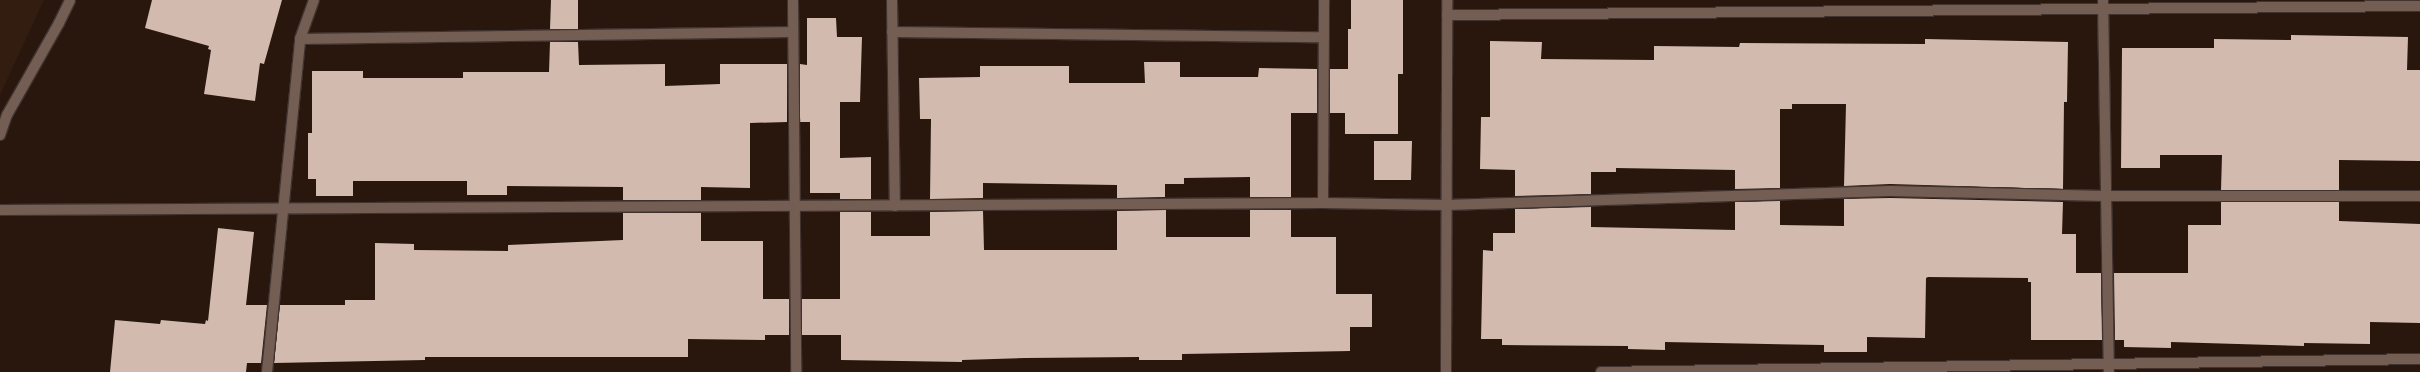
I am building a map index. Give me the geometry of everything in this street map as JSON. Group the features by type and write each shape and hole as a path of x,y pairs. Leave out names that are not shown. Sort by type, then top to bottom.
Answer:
{"street":[{"path":"0,135 7,115 59,23 70,0"},
{"path":"267,372 300,39 314,0"},
{"path":"793,0 796,372"},
{"path":"892,0 895,206"},
{"path":"1323,203 1324,0"},
{"path":"1446,372 1447,0"},
{"path":"1447,15 2103,4 2420,6"},
{"path":"2103,4 2108,367"},
{"path":"300,39 793,32"},
{"path":"892,32 1324,37"},
{"path":"0,210 282,210 1323,203 1446,205 1890,191 2105,196 2420,196"},
{"path":"1601,372 2108,367 2420,359"}],"shaded area":[{"path":"0,0 44,0 0,95"}],"building":[{"path":"152,0 282,0 264,64 260,63 255,101 204,94 211,50 208,49 209,46 145,28"},
{"path":"551,0 578,0 578,29 550,29"},
{"path":"1351,0 1403,0 1403,74 1398,74 1398,134 1345,134 1345,113 1330,113 1330,69 1348,69 1348,29 1351,29"},
{"path":"807,18 836,18 837,37 862,37 860,102 840,102 840,158 871,157 871,199 840,199 840,193 810,193 810,122 800,122 800,64 807,65"},
{"path":"2291,35 2408,37 2407,70 2420,70 2420,161 2339,160 2339,190 2221,190 2222,155 2160,155 2160,168 2121,168 2122,48 2214,48 2214,39 2291,40"},
{"path":"1925,39 2068,42 2067,102 2064,102 2063,189 1890,184 1844,186 1846,104 1792,104 1792,109 1780,109 1780,188 1735,189 1735,170 1616,168 1616,172 1591,172 1591,194 1515,196 1515,170 1480,169 1481,117 1490,117 1490,41 1542,42 1541,59 1654,60 1654,46 1739,47 1740,43 1925,44"},
{"path":"550,42 578,42 579,65 665,64 665,86 720,84 720,64 787,64 787,122 750,123 750,188 701,187 701,200 623,200 623,187 507,186 507,195 467,195 467,181 353,181 353,196 316,196 316,179 308,179 308,133 312,133 312,71 363,71 363,78 463,78 463,72 549,72"},
{"path":"1144,62 1180,62 1180,77 1258,77 1259,68 1317,69 1317,113 1291,113 1291,197 1250,197 1250,177 1184,178 1184,184 1165,184 1165,197 1117,198 1117,185 983,183 983,198 930,199 931,119 920,119 919,78 980,77 980,66 1069,66 1069,83 1145,83"},
{"path":"1374,141 1412,141 1411,180 1374,180"},
{"path":"1890,198 2063,202 2062,234 2076,234 2076,273 2101,273 2102,340 2031,340 2031,282 2028,282 2028,278 1928,277 1926,278 1925,338 1867,337 1867,352 1824,352 1824,345 1665,342 1665,350 1628,349 1628,346 1502,345 1502,339 1481,339 1483,250 1493,251 1493,233 1515,233 1515,209 1591,207 1591,227 1735,230 1735,202 1780,201 1780,225 1844,226 1844,199"},
{"path":"2221,202 2339,202 2339,221 2420,224 2420,323 2370,322 2370,344 2304,343 2304,346 2171,342 2171,348 2124,347 2124,340 2115,340 2114,273 2188,273 2188,225 2221,225"},
{"path":"1166,210 1166,237 1250,237 1250,210 1291,210 1291,237 1336,237 1336,294 1372,294 1372,327 1350,327 1350,351 1182,354 1182,360 1139,360 1139,357 1025,358 962,360 962,362 841,360 841,335 802,335 802,299 840,299 840,212 871,212 871,236 930,236 930,212 983,211 984,250 1117,250 1117,211"},
{"path":"623,213 701,213 701,241 763,241 763,299 789,299 789,335 765,335 765,340 688,339 688,357 425,357 425,360 274,363 280,305 345,305 345,300 375,300 375,243 414,244 414,250 508,251 508,245 623,240"},
{"path":"218,228 254,232 246,305 267,305 261,363 247,363 246,372 110,372 115,320 160,324 161,320 205,324 206,320 208,321"}]}
